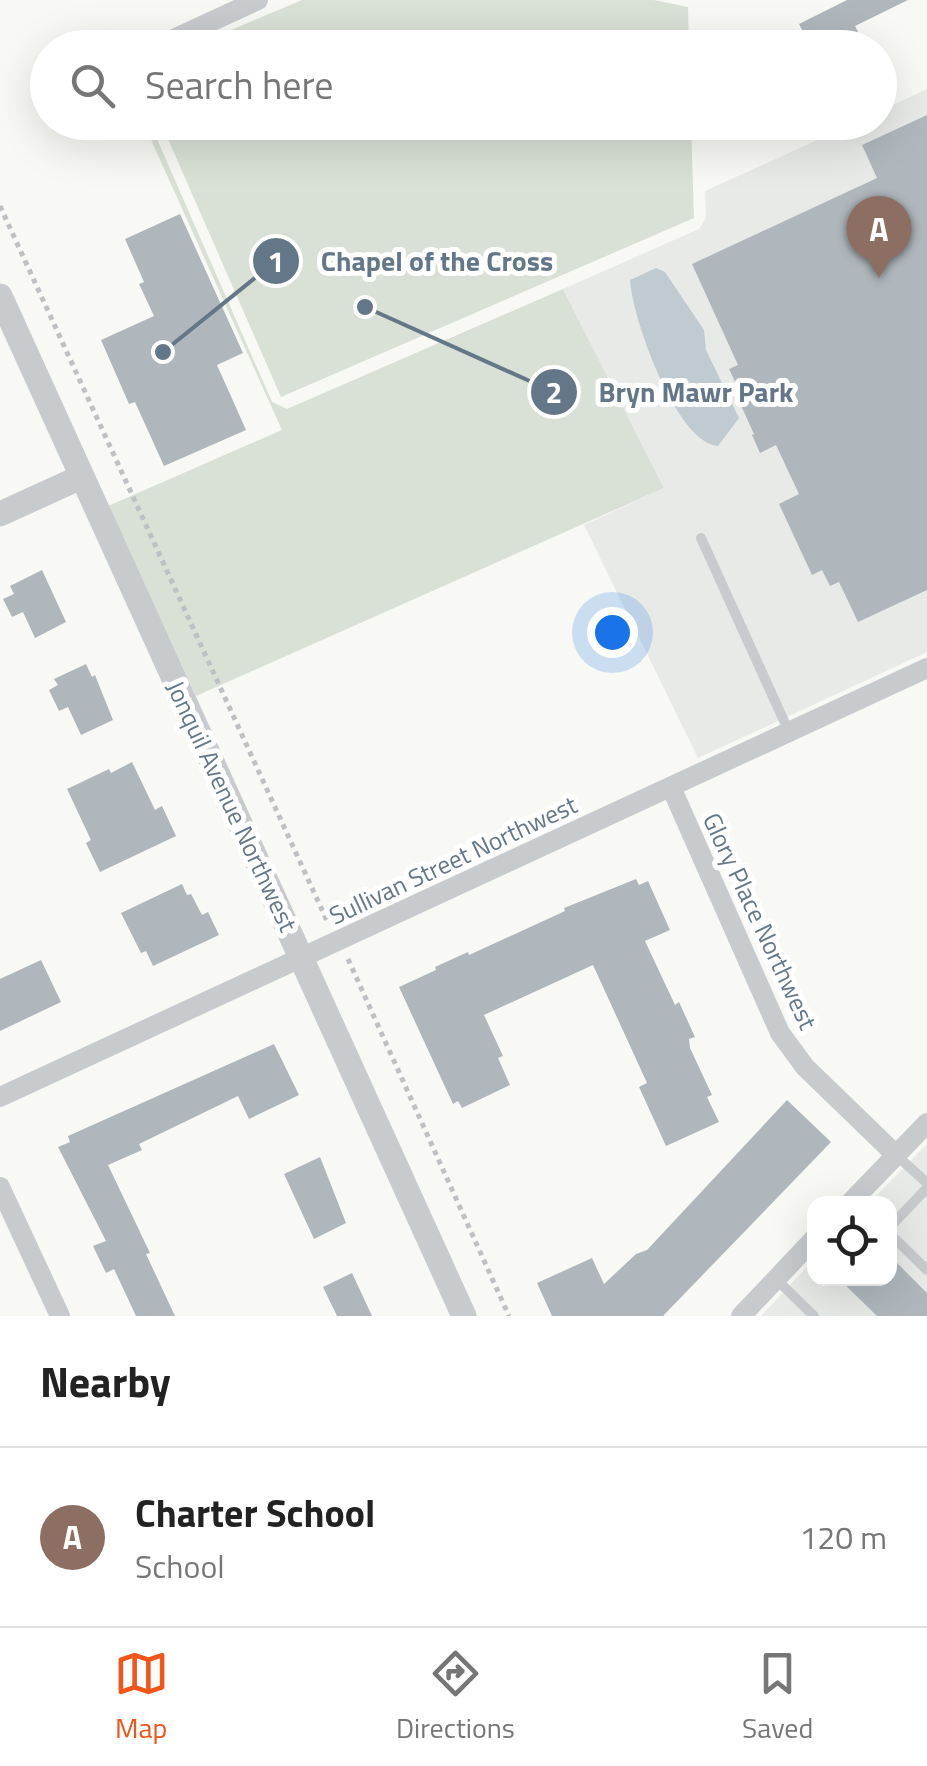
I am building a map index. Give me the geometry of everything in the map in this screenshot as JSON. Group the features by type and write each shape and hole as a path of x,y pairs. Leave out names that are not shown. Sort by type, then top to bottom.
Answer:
{"street":[{"path":"192,30 250,2"},
{"name":"Jonquil Avenue Northwest","path":"0,296 464,1316"},
{"path":"0,514 81,476"},
{"name":"Sullivan Street Northwest","path":"0,1097 927,668"},
{"name":"Glory Place Northwest","path":"671,786 780,1033 804,1067 896,1155"},
{"path":"857,1196 927,1123"},
{"path":"0,1187 60,1316"},
{"path":"741,1316 807,1246"}],"lane":[{"path":"702,538 789,732"},
{"path":"896,1155 927,1186 897,1222"},
{"path":"897,1238 927,1270"},
{"path":"776,1279 814,1316"}],"path":[{"path":"0,206 337,942 353,965 509,1316"}],"shaded area":[{"path":"302,0 654,0 688,7 689,30 231,30"},
{"path":"927,89 927,652 698,758 584,525 664,488 563,289 699,229 706,218 705,191 818,140 897,140 897,103"},
{"path":"151,140 157,140 272,402 287,409 563,289 664,488 196,696 108,506 282,430"},
{"path":"168,140 692,140 694,218 281,397"},
{"path":"656,268 665,272 704,330 706,350 739,418 718,446 702,440 687,424 672,402 648,348 630,280"},
{"path":"927,1144 927,1316 761,1316 807,1267 807,1286 897,1286 897,1196 876,1196"}],"building":[{"path":"847,0 908,0 855,26 857,30 802,30 799,24"},
{"path":"927,115 927,590 858,622 839,582 830,586 822,570 812,575 779,504 799,494 776,445 760,453 733,388 737,386 729,369 738,365 692,264 877,178 862,145 873,140 897,140 897,129"},
{"path":"180,214 243,353 217,365 246,430 164,466 135,402 129,404 101,340 154,316 125,239"},
{"path":"42,570 66,622 35,638 23,612 12,617 3,599 14,594 10,586"},
{"path":"86,664 92,677 95,675 113,720 81,735 68,707 59,711 49,690 58,685 54,679"},
{"path":"132,762 155,810 162,806 176,836 100,872 86,843 91,840 67,789"},
{"path":"636,879 639,885 648,881 670,930 645,941 695,1037 689,1039 690,1048 712,1095 707,1097 719,1122 666,1146 639,1087 647,1083 593,965 484,1015 503,1056 498,1058 510,1085 462,1108 458,1101 453,1104 399,987 436,970 435,967 565,911 564,908"},
{"path":"182,884 202,915 208,912 219,935 153,966 146,951 141,953 121,913"},
{"path":"41,960 61,1002 0,1031 0,979"},
{"path":"274,1044 299,1095 249,1119 238,1096 139,1144 142,1150 108,1165 175,1316 136,1316 114,1269 106,1273 93,1246 106,1241 58,1147 70,1142 68,1136"},
{"path":"787,1100 831,1142 663,1316 552,1316 537,1283 592,1258 604,1284 636,1254 647,1250"},
{"path":"320,1157 346,1223 314,1239 284,1174"},
{"path":"897,1263 927,1293 927,1316 877,1316 846,1286 897,1286"},
{"path":"352,1273 372,1316 337,1316 323,1287"}],"place":[{"name":"Charter School","path":"879,278"},
{"name":"Bryn Mawr Park","path":"365,307"},
{"name":"Chapel of the Cross","path":"163,352"}]}
